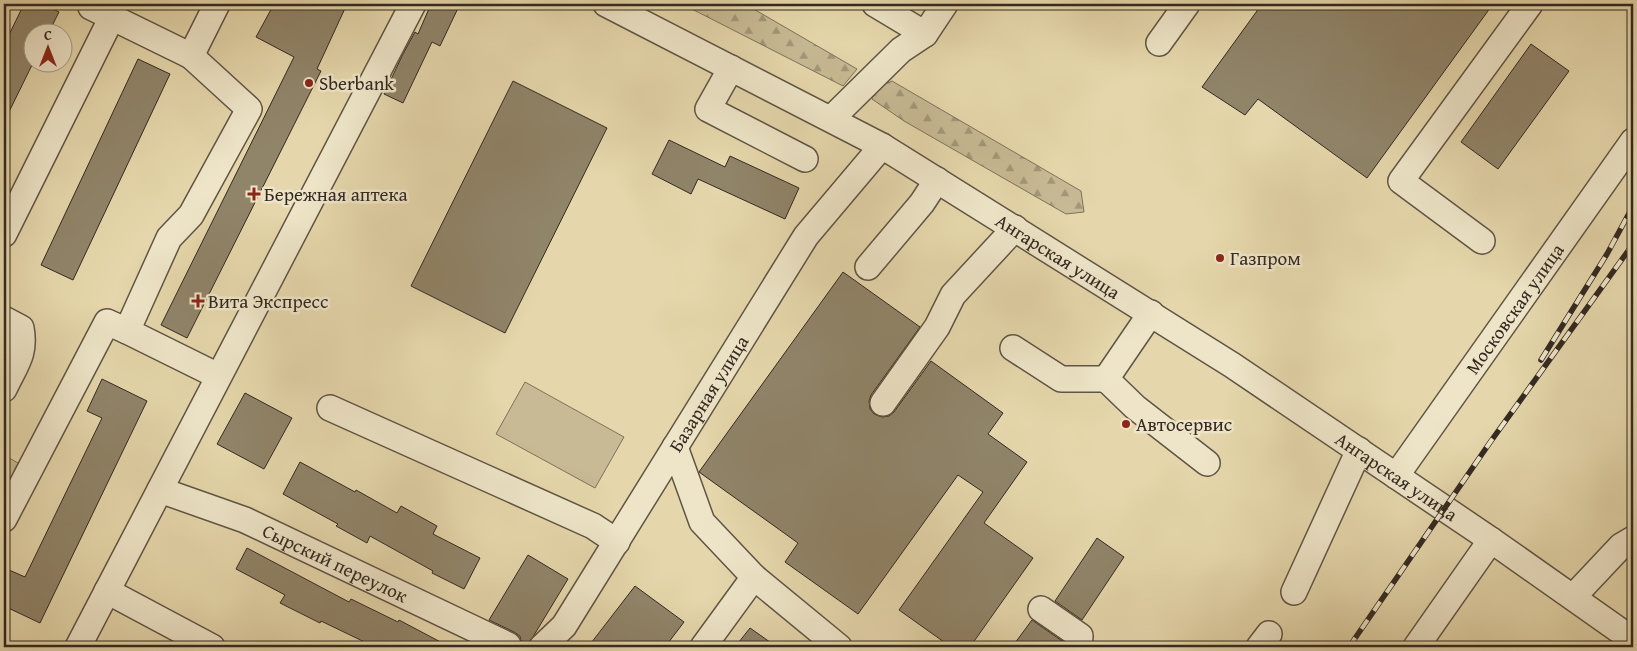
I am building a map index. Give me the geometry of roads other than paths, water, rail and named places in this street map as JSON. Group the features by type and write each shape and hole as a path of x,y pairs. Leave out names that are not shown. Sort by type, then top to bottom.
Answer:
{"street":[{"path":"90,4 91,7 191,56 249,109 191,215 169,238 127,331"},
{"path":"191,56 217,4"},
{"path":"78,647 413,4"},
{"name":"Ангарская улица","path":"606,4 882,146 937,180 1232,365 1491,540 1633,640"},
{"path":"874,4 925,34"},
{"path":"831,119 901,50 925,34 945,4"},
{"path":"1159,43 1187,4"},
{"path":"1482,241 1401,181 1530,4"},
{"path":"4,234 112,17"},
{"path":"731,68 708,109 805,159"},
{"name":"Московская улица","path":"1396,476 1633,141"},
{"name":"Базарная улица","path":"542,647 564,626 806,236 882,146"},
{"path":"868,267 922,203 937,180"},
{"path":"882,403 937,327 953,295 1014,228"},
{"path":"1106,379 1151,313"},
{"path":"4,319 21,328 23,340 22,351 4,389"},
{"path":"4,519 107,322 218,376"},
{"path":"1013,348 1061,379 1106,379 1134,407 1207,463"},
{"path":"330,408 593,526 616,542"},
{"path":"675,447 702,522 754,577 839,647"},
{"path":"1294,592 1359,450"},
{"name":"Сырский переулок","path":"160,490 245,520 508,645"},
{"path":"1573,598 1621,546 1633,539"},
{"path":"1416,647 1491,540"},
{"path":"703,647 754,577"},
{"path":"108,591 212,647"},
{"path":"1041,609 1080,636 1079,647"}],"railway":[{"path":"1541,360 1607,254 1633,206"},
{"path":"1349,647 1491,441 1633,244"}],"place":[{"name":"Sberbank","path":"309,83"},
{"name":"Бережная аптека","path":"254,194"},
{"name":"Газпром","path":"1220,258"},
{"name":"Вита Экспресс","path":"198,301"},
{"name":"Автосервис","path":"1126,424"}]}
